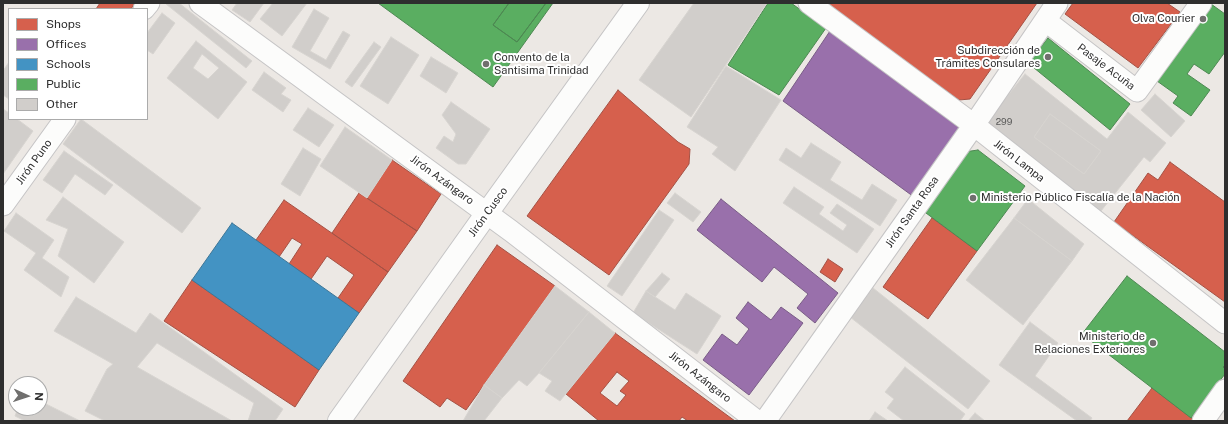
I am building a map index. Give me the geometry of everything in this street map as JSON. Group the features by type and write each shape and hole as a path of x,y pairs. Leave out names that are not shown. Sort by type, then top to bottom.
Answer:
{"street":[{"name":"Jirón Azángaro","path":"200,3 487,213 757,421"},
{"name":"Jirón Cusco","path":"339,421 638,3"},
{"name":"Jirón Lampa","path":"809,3 974,125 1225,323"},
{"name":"Jirón Santa Rosa","path":"765,421 974,125 1057,3"},
{"name":"Pasaje Acuña","path":"1046,21 1137,91 1193,6"},
{"name":"Jirón Puno","path":"3,205 64,120"},
{"path":"1203,421 1225,390"}],"building: Shops":[{"path":"100,3 135,3 132,8 97,8"},
{"path":"825,3 1037,3 970,99 959,100"},
{"path":"1073,3 1167,3 1180,12 1138,68 1065,14"},
{"path":"618,90 678,142 690,149 689,164 609,275 527,216"},
{"path":"392,160 441,194 417,231 367,198"},
{"path":"1170,162 1225,202 1225,302 1114,222 1148,173 1158,180"},
{"path":"359,193 417,231 388,272 332,233"},
{"path":"284,200 388,272 359,313 338,298 354,275 327,256 311,279 289,264 302,244 292,238 279,257 256,240"},
{"path":"932,218 977,251 928,319 883,287"},
{"path":"497,245 555,286 466,410 447,398 440,407 403,381"},
{"path":"828,259 843,269 835,282 820,272"},
{"path":"192,280 319,370 295,407 164,321"},
{"path":"615,333 735,421 688,421 682,417 679,421 599,421 566,394","holes":["617,372 629,381 620,391 626,395 617,406 600,393"]},
{"path":"1152,388 1194,420 1194,421 1127,421"}],"building: Offices":[{"path":"830,31 961,129 914,197 783,101"},
{"path":"721,199 838,293 815,323 797,308 808,294 774,267 762,282 697,230"},
{"path":"748,302 771,320 781,307 803,323 749,395 703,360 722,334 737,345 749,329 736,318"}],"building: Schools":[{"path":"232,223 359,313 319,370 192,280"}],"building: Public":[{"name":"Convento de la Santisima Trinidad","path":"378,3 509,3 493,25 517,42 546,3 553,3 493,87"},
{"name":"Convento de la Santisima Trinidad","path":"509,3 546,3 517,42 493,25"},
{"path":"768,3 791,3 826,28 779,95 728,65"},
{"path":"1211,4 1225,14 1225,52 1209,74 1194,64 1187,74 1210,90 1191,116 1173,103 1178,96 1157,81"},
{"path":"1048,38 1130,104 1110,130 1028,63"},
{"name":"Ministerio Público Fiscalía de la Nación","path":"978,150 1025,186 977,251 922,210 964,152"},
{"name":"Ministerio de Relaciones Exteriores","path":"1127,276 1225,352 1225,365 1223,367 1225,369 1225,374 1191,418 1082,334"}],"building: Other":[{"path":"179,3 252,61 246,68 166,4"},
{"path":"237,3 264,3 250,22 232,10"},
{"path":"273,3 307,3 282,36 260,19"},
{"path":"694,3 767,3 691,117 639,80"},
{"path":"314,9 329,18 310,51 326,60 343,31 350,35 330,69 292,47"},
{"path":"162,13 175,23 153,54 148,51 148,32"},
{"path":"391,37 419,55 388,104 360,86"},
{"path":"196,41 247,82 218,119 167,78","holes":["202,54 219,68 208,79 193,68"]},
{"path":"374,42 381,47 352,87 345,82"},
{"path":"431,57 458,73 446,93 420,76"},
{"path":"8,64 8,98 3,95 3,71"},
{"path":"726,66 781,100 735,171 712,154 718,147 687,127"},
{"path":"264,72 286,88 281,94 291,100 283,112 252,90"},
{"path":"1025,74 1107,139 1128,112 1166,143 1150,162 1144,157 1097,216 984,125","holes":["1050,114 1101,151 1084,174 1034,137"]},
{"path":"1155,94 1185,121 1171,137 1141,110"},
{"path":"451,102 490,129 466,164 458,164 436,148 444,136 453,142 456,134 442,115"},
{"path":"308,108 334,125 319,147 293,130"},
{"path":"3,109 8,112 8,120 18,120 33,131 3,174"},
{"path":"1050,114 1101,151 1084,174 1034,137"},
{"path":"80,120 82,120 201,208 182,233 63,144"},
{"path":"345,127 392,160 367,198 320,166"},
{"path":"811,143 841,162 830,180 862,200 872,184 897,200 880,226 779,160 786,148 801,158"},
{"path":"303,148 321,159 300,196 281,184"},
{"path":"64,151 113,185 105,195 75,174 62,193 43,180"},
{"path":"794,187 824,207 819,214 843,231 847,225 830,213 837,204 874,229 857,253 783,203"},
{"path":"675,193 701,212 693,222 667,203"},
{"path":"63,197 124,242 94,283 58,256 68,229 46,220"},
{"path":"1028,199 1084,244 1072,261 1014,218"},
{"path":"659,210 674,220 622,296 607,286"},
{"path":"16,213 54,240 42,258 69,277 61,297 24,270 36,253 4,231"},
{"path":"1014,218 1072,261 1023,325 966,280"},
{"path":"662,273 670,279 655,297 646,291"},
{"path":"555,286 589,312 527,386 519,380 502,398 484,385"},
{"path":"873,288 990,381 968,409 850,317"},
{"path":"646,291 675,310 686,293 721,316 697,354 633,313"},
{"path":"76,297 136,333 150,313 283,409 275,421 105,421 85,411 107,369 113,364 54,331"},
{"path":"589,312 615,333 560,401 545,391 552,381 539,373"},
{"path":"1030,322 1058,343 1035,376 1092,418 1090,421 1077,421 999,365"},
{"path":"157,343 254,403 248,421 232,421 137,367"},
{"path":"905,367 965,414 960,421 904,421 887,408 894,399 885,392"},
{"path":"484,385 502,398 484,421 463,421"},
{"path":"48,405 80,421 25,421 15,416 48,416"},
{"path":"875,412 888,421 869,421"},
{"path":"975,413 985,421 968,421"}],"place":[{"name":"Olva Courier","path":"1203,19"},
{"name":"Subdirección de Trámites Consulares","path":"1048,57"},
{"name":"Convento de la Santisima Trinidad","path":"486,64"},
{"name":"Ministerio Público Fiscalía de la Nación","path":"973,198"},
{"name":"Ministerio de Relaciones Exteriores","path":"1153,343"}]}
